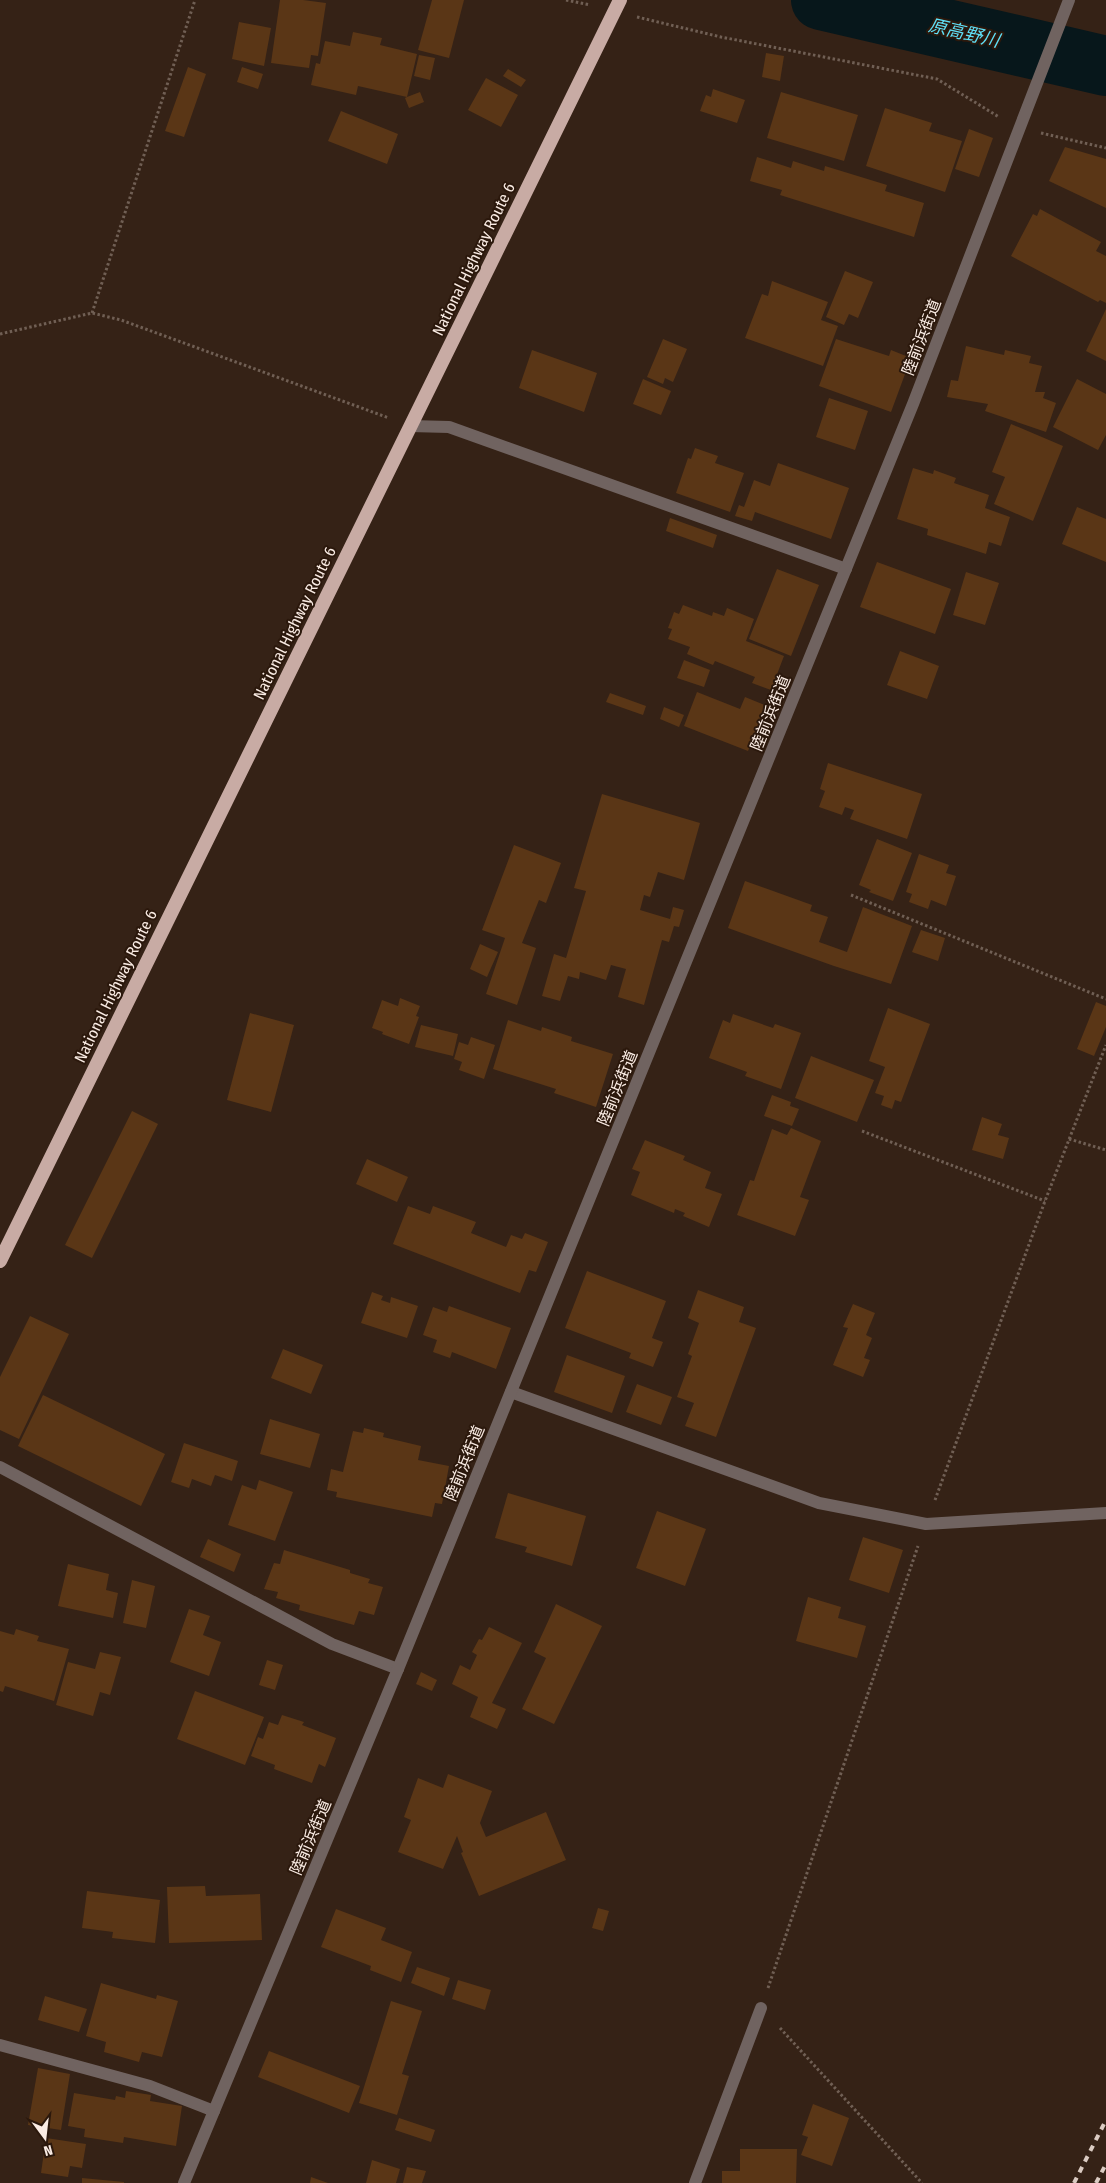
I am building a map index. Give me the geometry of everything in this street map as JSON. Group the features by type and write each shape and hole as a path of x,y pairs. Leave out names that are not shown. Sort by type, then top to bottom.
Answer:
{"highway":[{"name":"National Highway Route 6","path":"0,1261 617,6"}],"street":[{"name":"陸前浜街道","path":"184,2183 398,1669 913,404 1069,0"},
{"path":"410,426 449,427 846,568"},
{"path":"511,1392 829,1505 926,1524 1106,1513"},
{"path":"0,1467 332,1644 398,1669"},
{"path":"695,2183 761,2008"},
{"path":"0,2046 150,2086 214,2111"}],"path":[{"path":"92,313 195,0"},
{"path":"566,0 617,6 721,37 937,79 1018,128 1106,148"},
{"path":"0,334 92,313 121,320 410,426"},
{"path":"851,895 1106,999"},
{"path":"862,1131 1045,1201"},
{"path":"1069,1139 1106,1150"},
{"path":"761,2008 922,2183"}],"building":[{"path":"280,0 326,3 318,56 311,55 309,68 271,63"},
{"path":"432,0 464,0 449,58 418,50"},
{"path":"239,22 271,28 264,66 232,59"},
{"path":"353,32 382,38 380,45 417,54 407,97 358,86 356,95 311,85 316,63 320,64 325,41 350,46"},
{"path":"766,53 784,56 780,81 762,77"},
{"path":"419,55 435,58 430,80 414,76"},
{"path":"188,67 206,74 184,137 165,131"},
{"path":"242,67 263,74 258,89 237,82"},
{"path":"508,69 526,80 521,87 503,76"},
{"path":"486,78 518,95 501,127 468,110"},
{"path":"713,89 745,100 737,123 700,111 706,95 711,97"},
{"path":"420,92 424,102 409,108 405,98"},
{"path":"781,92 858,115 844,161 767,138"},
{"path":"885,108 932,123 929,131 962,141 945,192 866,166"},
{"path":"341,111 398,134 387,164 328,141"},
{"path":"969,129 993,138 979,177 955,169"},
{"path":"1065,147 1106,159 1106,208 1049,181"},
{"path":"757,157 791,168 793,161 824,171 825,166 887,185 885,191 924,203 914,237 780,195 782,190 750,181"},
{"path":"1040,209 1101,242 1096,251 1106,256 1106,303 1100,300 1098,302 1011,256 1033,214 1037,216"},
{"path":"845,271 873,282 858,318 849,314 844,325 826,317"},
{"path":"772,281 828,302 821,320 838,326 823,366 745,338 762,294 768,296"},
{"path":"1106,309 1106,361 1086,351"},
{"path":"663,339 687,349 673,382 665,378 663,384 647,377"},
{"path":"836,339 889,356 891,350 906,356 903,364 908,366 891,412 819,386"},
{"path":"966,346 1004,355 1005,350 1031,356 1029,363 1042,366 1035,392 1045,392 1043,398 1056,403 1046,432 985,411 988,404 947,397 951,380 958,381"},
{"path":"532,350 597,373 584,412 519,388"},
{"path":"643,379 671,391 661,415 633,404"},
{"path":"1077,379 1106,394 1106,435 1098,450 1053,427"},
{"path":"829,398 868,411 855,450 816,437"},
{"path":"1011,424 1063,446 1033,521 994,504 1005,477 992,472"},
{"path":"695,448 718,456 715,463 744,473 730,512 676,493 688,458 691,459"},
{"path":"778,463 849,488 831,539 755,512 752,521 735,516 739,505 744,507 754,480 770,486"},
{"path":"913,468 933,474 934,470 956,478 954,483 989,495 985,508 1010,517 1001,546 989,542 986,554 927,535 928,529 897,519"},
{"path":"1077,507 1106,519 1106,562 1062,544"},
{"path":"670,518 717,535 713,548 666,531"},
{"path":"877,562 951,589 935,634 860,607"},
{"path":"777,569 819,585 791,656 749,639"},
{"path":"966,572 999,583 985,625 953,615"},
{"path":"683,605 712,616 713,612 724,616 727,608 754,619 746,641 784,656 771,690 752,683 755,677 715,661 713,665 687,654 690,647 668,639 672,629 668,628 674,612 679,614"},
{"path":"900,651 939,666 927,699 887,685"},
{"path":"684,660 710,670 704,687 677,678"},
{"path":"697,692 740,709 745,697 767,706 748,751 684,726"},
{"path":"610,693 646,706 643,715 606,702"},
{"path":"664,707 684,715 679,727 660,719"},
{"path":"828,763 922,794 907,839 850,819 854,810 845,807 842,815 819,807 825,791 820,789"},
{"path":"602,794 700,823 684,880 658,872 650,897 644,895 640,910 670,919 673,907 684,910 679,927 674,926 669,942 662,940 644,1005 618,997 626,969 611,965 606,980 580,972 579,979 568,976 560,1001 542,996 554,954 566,958 586,891 574,888"},
{"path":"877,839 912,853 893,901 869,892 871,890 859,885"},
{"path":"514,845 561,863 546,903 539,900 522,943 536,948 517,1005 486,994 505,938 482,930"},
{"path":"919,854 949,865 946,873 956,876 946,906 931,900 928,909 909,902 912,894 906,892"},
{"path":"745,881 812,905 810,911 828,917 819,942 847,952 863,907 912,926 891,984 728,928"},
{"path":"921,930 945,938 938,961 912,952"},
{"path":"480,944 498,952 487,977 470,969"},
{"path":"400,998 420,1006 416,1016 419,1017 409,1044 382,1034 383,1032 372,1028 382,1000 398,1006"},
{"path":"1096,1002 1106,1006 1106,1027 1094,1056 1077,1049"},
{"path":"888,1008 930,1024 901,1102 895,1100 892,1109 881,1105 884,1096 875,1093 885,1067 869,1061"},
{"path":"250,1013 294,1025 271,1112 227,1100"},
{"path":"733,1014 773,1028 775,1024 801,1033 781,1089 745,1076 747,1072 709,1058 723,1020 730,1023"},
{"path":"508,1020 541,1031 542,1027 572,1037 571,1041 613,1054 596,1107 554,1093 556,1089 493,1069"},
{"path":"421,1025 458,1034 453,1056 415,1047"},
{"path":"471,1037 495,1045 484,1079 459,1070 462,1062 454,1059 459,1042 468,1045"},
{"path":"811,1056 874,1080 857,1122 795,1098"},
{"path":"772,1095 791,1102 790,1106 799,1109 792,1126 764,1116"},
{"path":"132,1111 158,1124 92,1258 65,1245"},
{"path":"982,1117 1002,1124 998,1135 1009,1138 1003,1159 972,1150"},
{"path":"791,1128 821,1141 800,1197 809,1200 795,1236 737,1215 750,1180 754,1181 772,1129 787,1135"},
{"path":"645,1140 685,1156 683,1160 711,1172 705,1188 722,1194 709,1227 683,1216 685,1213 675,1209 674,1213 631,1195 640,1172 632,1169"},
{"path":"367,1159 408,1177 397,1202 356,1184"},
{"path":"408,1206 430,1214 433,1206 476,1222 471,1233 506,1247 511,1235 522,1239 525,1233 548,1242 536,1272 529,1270 520,1293 393,1244"},
{"path":"587,1271 666,1301 652,1338 663,1342 653,1367 629,1358 631,1353 565,1328"},
{"path":"698,1290 744,1307 739,1322 756,1328 716,1437 685,1426 694,1403 677,1397 692,1356 688,1354 699,1323 688,1318"},
{"path":"372,1292 383,1296 381,1300 390,1303 391,1297 418,1306 407,1338 361,1323"},
{"path":"853,1304 875,1313 866,1335 872,1338 864,1358 870,1360 863,1377 833,1365 848,1328 843,1327"},
{"path":"449,1306 511,1328 496,1369 452,1352 450,1358 433,1352 437,1340 423,1335 433,1307 447,1312"},
{"path":"30,1316 69,1334 19,1439 0,1430 0,1377"},
{"path":"283,1349 323,1365 311,1394 271,1378"},
{"path":"567,1355 625,1376 612,1413 554,1392"},
{"path":"637,1384 672,1397 661,1425 626,1412"},
{"path":"43,1395 165,1454 141,1506 18,1446"},
{"path":"270,1419 320,1434 310,1468 260,1454"},
{"path":"364,1428 384,1433 383,1437 421,1446 418,1460 449,1466 442,1504 435,1503 432,1517 336,1497 337,1492 327,1490 331,1469 343,1472 353,1431 363,1433"},
{"path":"184,1443 238,1461 232,1481 215,1475 211,1486 192,1479 189,1488 171,1482"},
{"path":"259,1480 293,1492 275,1541 228,1525 242,1485 256,1490"},
{"path":"508,1493 586,1516 572,1566 525,1552 527,1547 495,1538"},
{"path":"657,1511 706,1529 685,1586 636,1568"},
{"path":"863,1537 903,1550 889,1593 849,1580"},
{"path":"208,1539 241,1554 234,1572 200,1557"},
{"path":"284,1550 350,1570 350,1573 370,1579 368,1583 383,1587 374,1615 359,1611 354,1625 299,1610 300,1605 276,1598 278,1592 264,1589 274,1563 280,1564"},
{"path":"68,1564 109,1574 106,1590 118,1593 113,1618 58,1606"},
{"path":"132,1580 155,1586 146,1628 123,1623"},
{"path":"808,1597 841,1607 838,1618 866,1626 857,1658 796,1641"},
{"path":"556,1604 602,1626 554,1724 522,1709 546,1658 534,1652"},
{"path":"189,1609 210,1616 203,1635 221,1642 209,1676 170,1662"},
{"path":"489,1627 522,1643 492,1703 506,1709 497,1729 470,1717 478,1697 452,1684 460,1665 470,1670 477,1655 472,1652 479,1639 482,1640"},
{"path":"16,1629 39,1636 37,1641 69,1649 54,1701 5,1686 3,1692 0,1691 0,1631 14,1635"},
{"path":"100,1652 121,1657 110,1695 100,1692 93,1716 56,1705 68,1662 95,1669"},
{"path":"267,1660 283,1665 275,1690 259,1685"},
{"path":"421,1672 437,1680 432,1691 416,1684"},
{"path":"195,1691 264,1717 245,1765 177,1739"},
{"path":"282,1715 304,1722 302,1725 336,1738 325,1767 319,1764 312,1783 274,1769 275,1765 251,1756 258,1737 263,1739 269,1722 278,1725"},
{"path":"448,1774 492,1791 480,1823 486,1837 546,1812 566,1860 479,1896 461,1853 463,1852 457,1836 443,1869 398,1852 411,1820 404,1817 418,1778 443,1788"},
{"path":"205,1886 206,1896 260,1894 262,1940 169,1943 167,1887"},
{"path":"87,1891 160,1900 155,1943 112,1938 113,1932 82,1928"},
{"path":"598,1908 609,1911 603,1931 592,1928"},
{"path":"336,1909 386,1928 381,1940 412,1952 401,1982 370,1970 371,1966 321,1947"},
{"path":"417,1967 450,1978 444,1996 411,1983"},
{"path":"458,1980 491,1990 485,2010 452,1999"},
{"path":"101,1983 156,1999 157,1995 178,2001 162,2057 142,2052 139,2062 104,2052 106,2042 86,2036"},
{"path":"45,1996 87,2009 79,2032 38,2020"},
{"path":"391,2001 422,2011 402,2074 409,2076 397,2115 359,2103"},
{"path":"269,2051 360,2086 349,2113 258,2077"},
{"path":"38,2068 70,2074 61,2130 28,2125"},
{"path":"126,2091 151,2095 150,2101 182,2106 176,2146 124,2137 123,2143 84,2137 85,2129 68,2126 74,2093 115,2100 116,2096 125,2098"},
{"path":"813,2104 849,2118 832,2166 801,2155 808,2137 802,2135"},
{"path":"399,2118 435,2130 431,2142 395,2130"},
{"path":"46,2138 86,2144 82,2168 70,2166 68,2177 41,2173"},
{"path":"740,2149 797,2149 796,2183 722,2183 722,2171 740,2171"},
{"path":"372,2160 400,2169 396,2183 366,2183"},
{"path":"407,2167 426,2171 422,2183 403,2183"},
{"path":"311,2177 328,2183 310,2183"},
{"path":"82,2178 124,2182 124,2183 82,2183"}],"waterway":[{"name":"原高野川","path":"821,0 1106,66"}],"railway":[{"path":"1074,2183 1106,2120"},
{"path":"1096,2183 1106,2164"}]}
